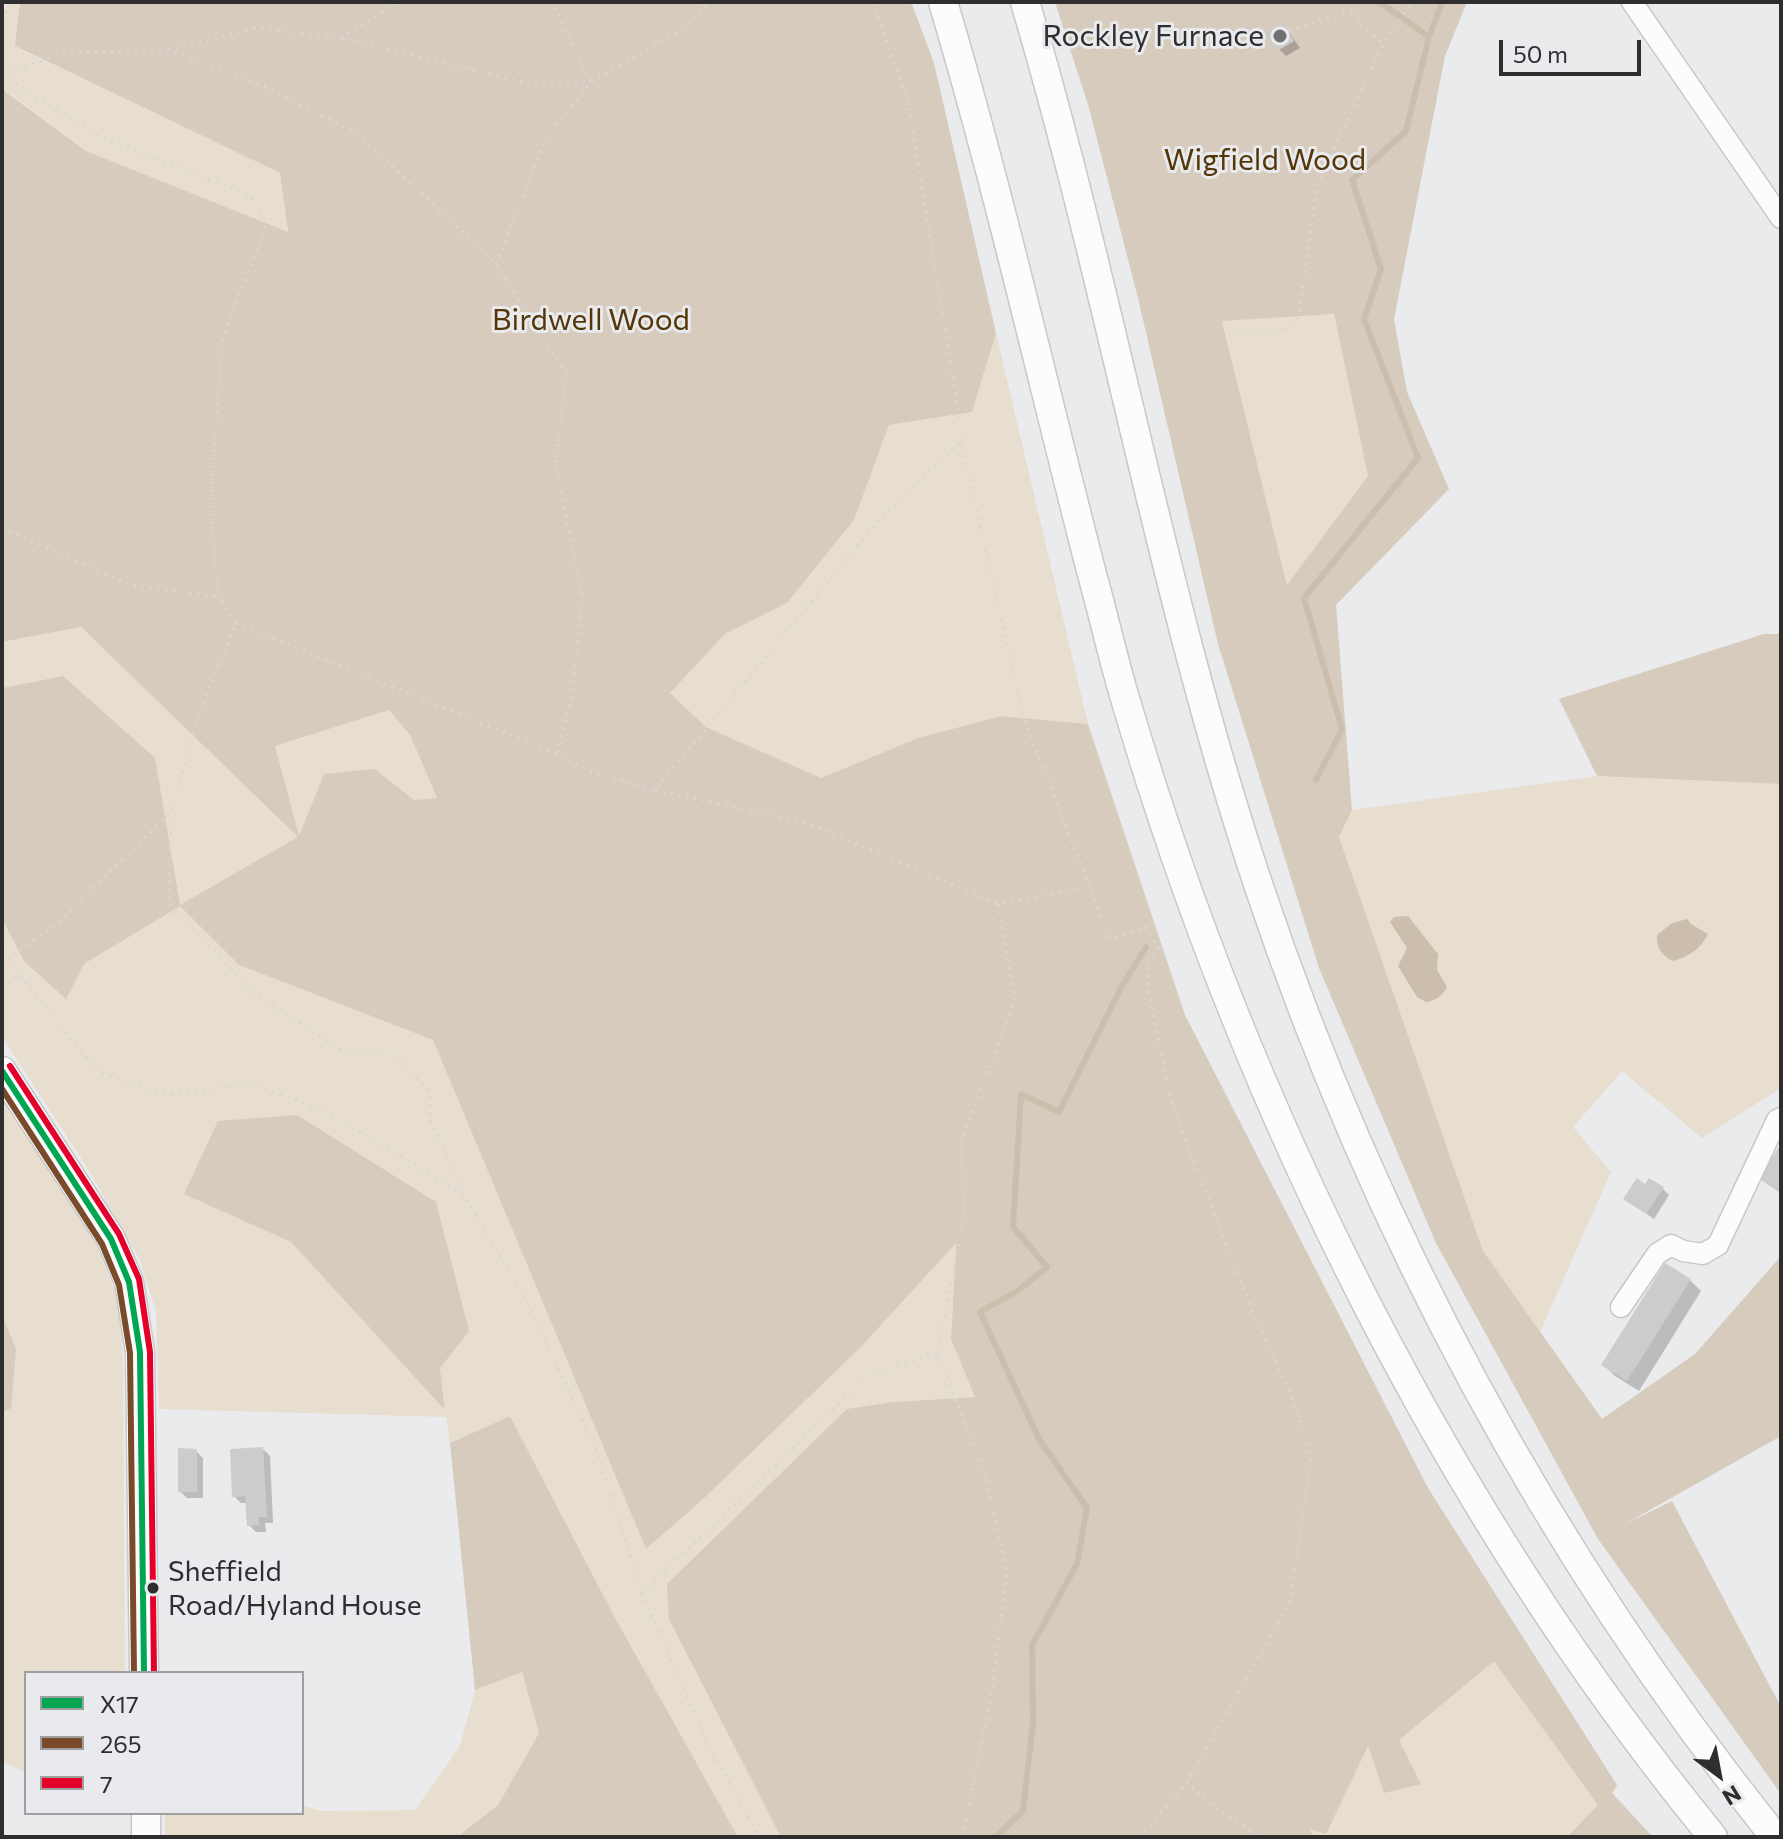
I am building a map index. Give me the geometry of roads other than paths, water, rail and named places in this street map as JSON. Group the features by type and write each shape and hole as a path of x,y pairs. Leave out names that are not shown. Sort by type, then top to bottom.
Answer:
{"highway":[{"path":"943,2 979,124 1127,705 1197,914 1268,1097 1323,1217 1404,1373 1520,1571 1638,1741 1713,1837"},
{"path":"1025,2 1070,161 1147,484 1216,745 1259,887 1336,1091 1436,1311 1559,1529 1678,1709 1775,1837"},
{"path":"2,1071 111,1239 129,1282 140,1352 144,1671"},
{"path":"146,1815 146,1837"}],"street":[{"path":"1632,2 1781,218"},
{"path":"1621,1307 1657,1254 1671,1245 1683,1251 1703,1254 1718,1245 1777,1120 1781,1118"}],"waterway":[{"path":"1376,2 1429,37"},
{"path":"1316,780 1342,729 1304,598 1418,458 1364,319 1381,269 1352,180 1406,131 1429,37 1442,2"},
{"path":"996,1837 1023,1811 1033,1723 1032,1645 1077,1564 1087,1508 1039,1439 980,1312 1019,1290 1047,1267 1013,1227 1021,1094 1059,1112 1122,986 1146,947"}],"place":[{"name":"Rockley Furnace","path":"1280,36"},
{"name":"Sheffield Road/Hyland House","path":"153,1588"}],"park label":[{"name":"Wigfield Wood","path":"1265,160"},
{"name":"Birdwell Wood","path":"591,320"}]}
